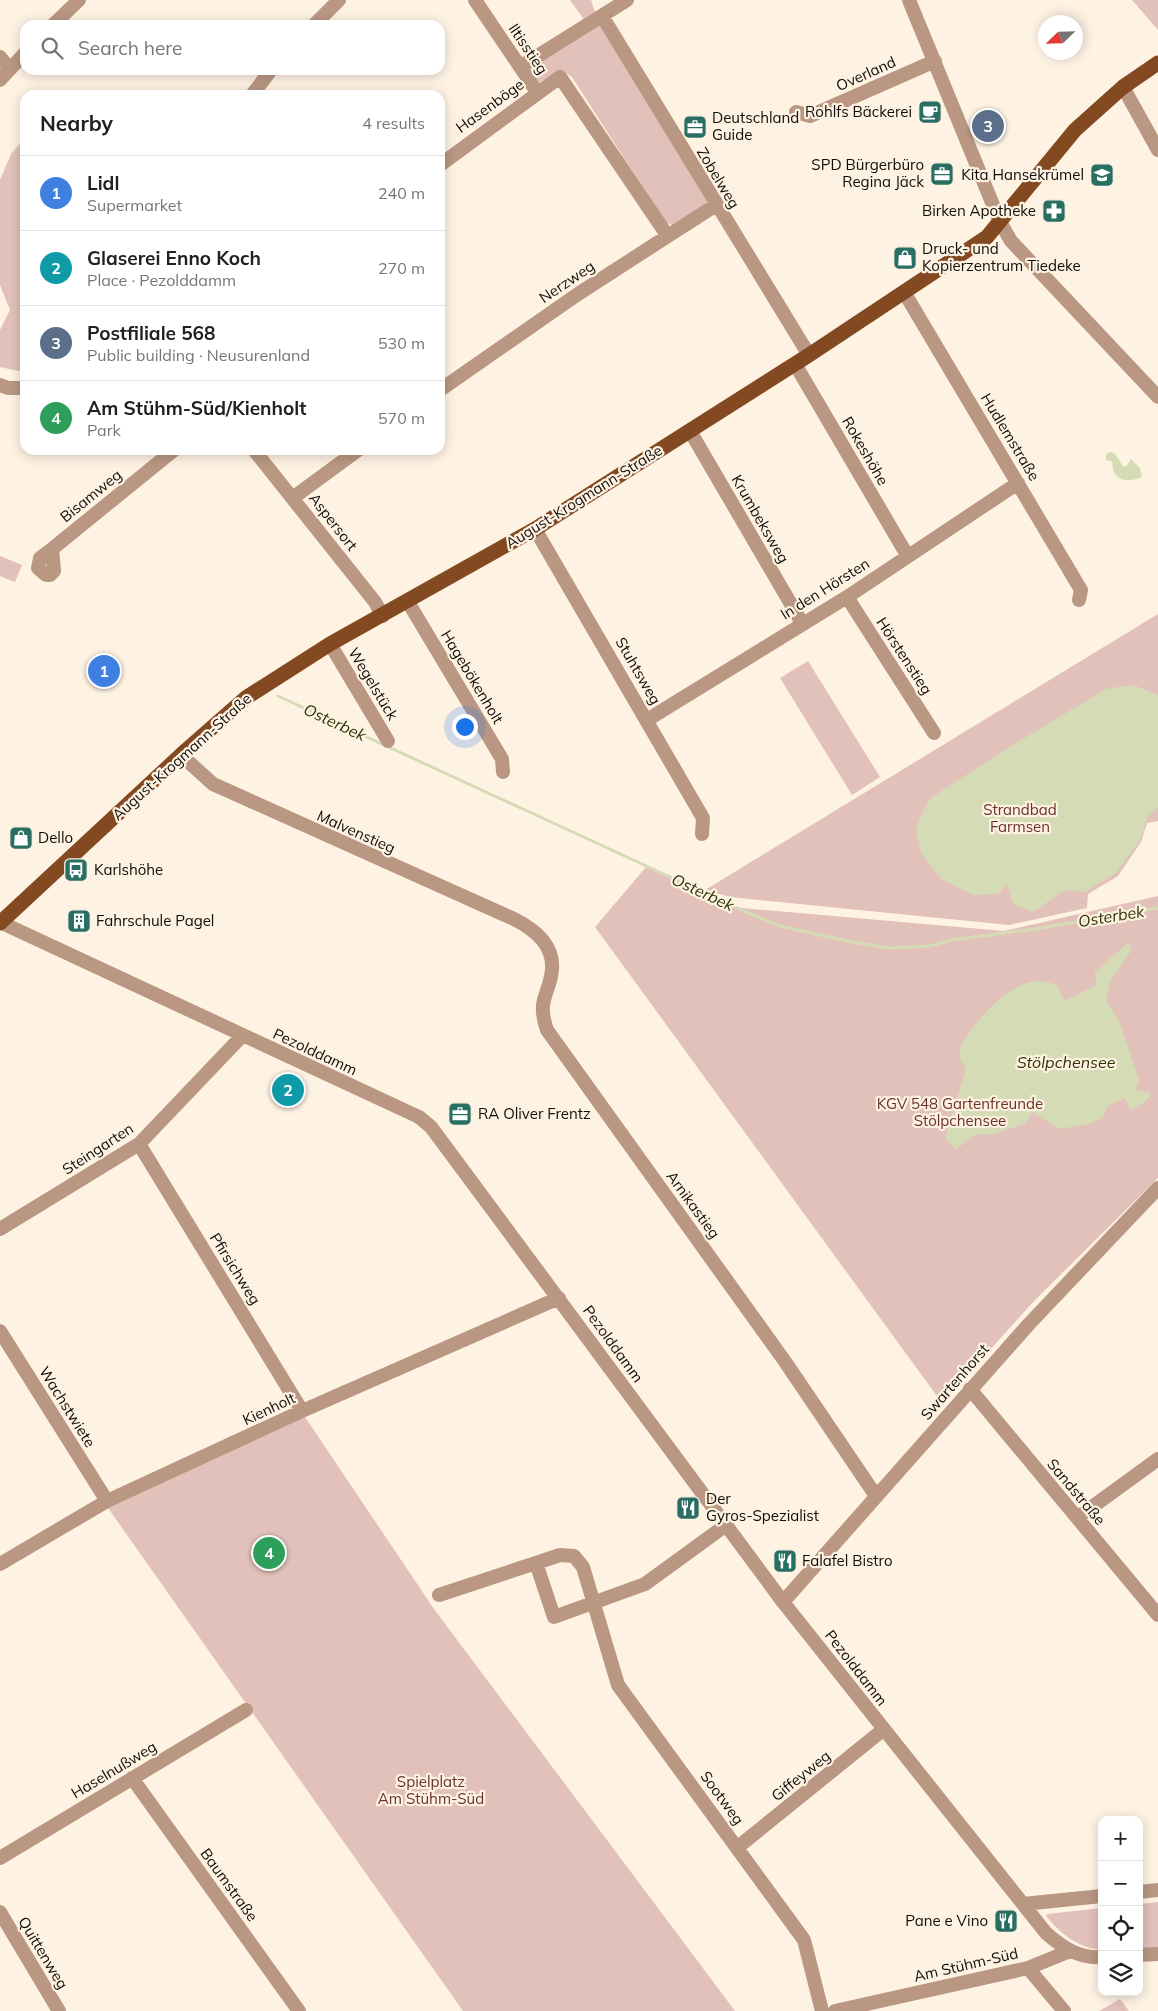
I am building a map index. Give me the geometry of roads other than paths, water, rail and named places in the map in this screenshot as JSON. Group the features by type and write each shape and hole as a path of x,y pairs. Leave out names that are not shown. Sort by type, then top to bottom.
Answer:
{"main road":[{"name":"August-Krogmann-Straße","path":"0,923 181,755 247,697 330,644 408,602 535,528 809,356 987,237 1075,130 1123,87 1158,63"}],"street":[{"path":"58,20 79,0"},
{"path":"319,20 339,0"},
{"name":"Iltisstieg","path":"475,0 537,92"},
{"path":"520,66 627,0"},
{"path":"909,0 1000,222 1011,241 1158,397"},
{"name":"Zobelweg","path":"602,16 809,356"},
{"path":"0,57 10,68"},
{"path":"0,80 20,58"},
{"name":"Overland","path":"796,112 807,121 935,61"},
{"path":"256,90 267,75"},
{"name":"Hasenböge","path":"445,161 560,76 667,235"},
{"path":"1123,87 1158,150"},
{"name":"Nerzweg","path":"445,387 667,235 716,205"},
{"name":"Hudlemstraße","path":"904,292 1081,590 1078,600"},
{"name":"Rokeshöhe","path":"795,364 908,554"},
{"path":"0,386 20,388"},
{"name":"Krumbeksweg","path":"690,431 802,623"},
{"name":"Bisamweg","path":"52,549 168,455"},
{"name":"Aspersort","path":"258,455 294,497 375,602 383,616"},
{"path":"294,497 351,455"},
{"name":"In den Hörsten","path":"648,720 802,623 847,597 908,554 1018,483"},
{"name":"Stuhtsweg","path":"535,528 648,720 703,818 702,834"},
{"name":"Hörstenstieg","path":"847,597 934,732"},
{"name":"Hagebökenholt","path":"408,602 502,759 503,772"},
{"name":"Wegelstück","path":"330,644 388,741"},
{"name":"Malvenstieg","path":"181,755 213,784 526,925"},
{"name":"Pezolddamm","path":"0,923 419,1117 431,1127 783,1602 1046,1933 1070,1951"},
{"name":"Arnikastieg","path":"526,925 542,936 550,952 552,969 543,1000 542,1016 547,1030 786,1363 876,1496"},
{"name":"Steingarten","path":"0,1229 139,1144 242,1036"},
{"name":"Pfirsichweg","path":"139,1144 302,1411"},
{"name":"Swartenhorst","path":"783,1602 1054,1296 1158,1188"},
{"name":"Kienholt","path":"0,1564 107,1501 302,1411 559,1298"},
{"name":"Wachstwiete","path":"0,1331 107,1501"},
{"name":"Sandstraße","path":"970,1389 1158,1615"},
{"path":"1077,1518 1158,1459"},
{"path":"438,1595 536,1563 554,1617 595,1604 645,1584 726,1525"},
{"name":"Sootweg","path":"536,1563 560,1555 574,1556 583,1567 618,1685 804,1940 822,2011"},
{"name":"Haselnußweg","path":"0,1858 246,1710"},
{"name":"Giffeyweg","path":"738,1847 884,1730"},
{"name":"Baumstraße","path":"132,1778 299,2011"},
{"path":"1143,1892 1158,1890"},
{"path":"1023,1904 1098,1896"},
{"name":"Quittenweg","path":"0,1912 59,2011"},
{"path":"1070,1951 1082,1956 1098,1958"},
{"name":"Am Stühm-Süd","path":"835,2011 1028,1968 1070,1951"},
{"path":"1143,1955 1158,1954"},
{"path":"1028,1968 1064,2011"}],"water":[{"path":"1110,452 1115,454 1123,466 1126,467 1131,459 1140,468 1142,477 1125,480 1117,476 1114,472 1112,461 1106,460 1106,454"},
{"path":"1133,685 1158,695 1158,808 1148,816 1140,840 1117,872 1085,892 1065,890 1033,912 1013,904 1007,884 998,894 973,895 941,879 921,853 916,829 923,811 932,797 1008,748 1106,689"},
{"name":"Stölpchensee","path":"1129,942 1131,951 1111,980 1106,1000 1120,1023 1139,1080 1136,1090 1149,1092 1151,1096 1137,1108 1130,1109 1125,1098 1108,1106 1102,1118 1088,1124 1059,1129 1032,1112 1026,1123 993,1134 976,1135 956,1149 945,1139 966,1068 960,1060 961,1046 982,1016 1001,998 1020,985 1030,982 1037,981 1057,985 1065,1001 1096,985 1095,972"}],"waterway":[{"name":"Osterbek","path":"278,696 780,926 888,948 930,946 952,940 1035,929 1158,908"}],"place":[{"name":"Rohlfs Bäckerei","path":"930,112"},
{"name":"Postfiliale 568","path":"988,126"},
{"name":"Deutschland Guide","path":"695,127"},
{"name":"SPD Bürgerbüro Regina Jäck","path":"942,174"},
{"name":"Kita Hansekrümel","path":"1102,175"},
{"name":"Birken Apotheke","path":"1054,211"},
{"name":"Druck- und Kopierzentrum Tiedeke","path":"905,258"},
{"name":"Lidl","path":"104,671"},
{"name":"Dello","path":"21,838"},
{"name":"Karlshöhe","path":"76,870"},
{"name":"Fahrschule Pagel","path":"79,921"},
{"name":"Glaserei Enno Koch","path":"288,1090"},
{"name":"RA Oliver Frentz","path":"460,1114"},
{"name":"Der Gyros-Spezialist","path":"688,1508"},
{"name":"Am Stühm-Süd/Kienholt","path":"269,1553"},
{"name":"Falafel Bistro","path":"785,1561"},
{"name":"Pane e Vino","path":"1006,1921"}],"park label":[{"name":"Strandbad Farmsen","path":"1020,818"},
{"name":"KGV 548 Gartenfreunde Stölpchensee","path":"960,1112"},
{"name":"Spielplatz Am Stühm-Süd","path":"431,1790"}]}
